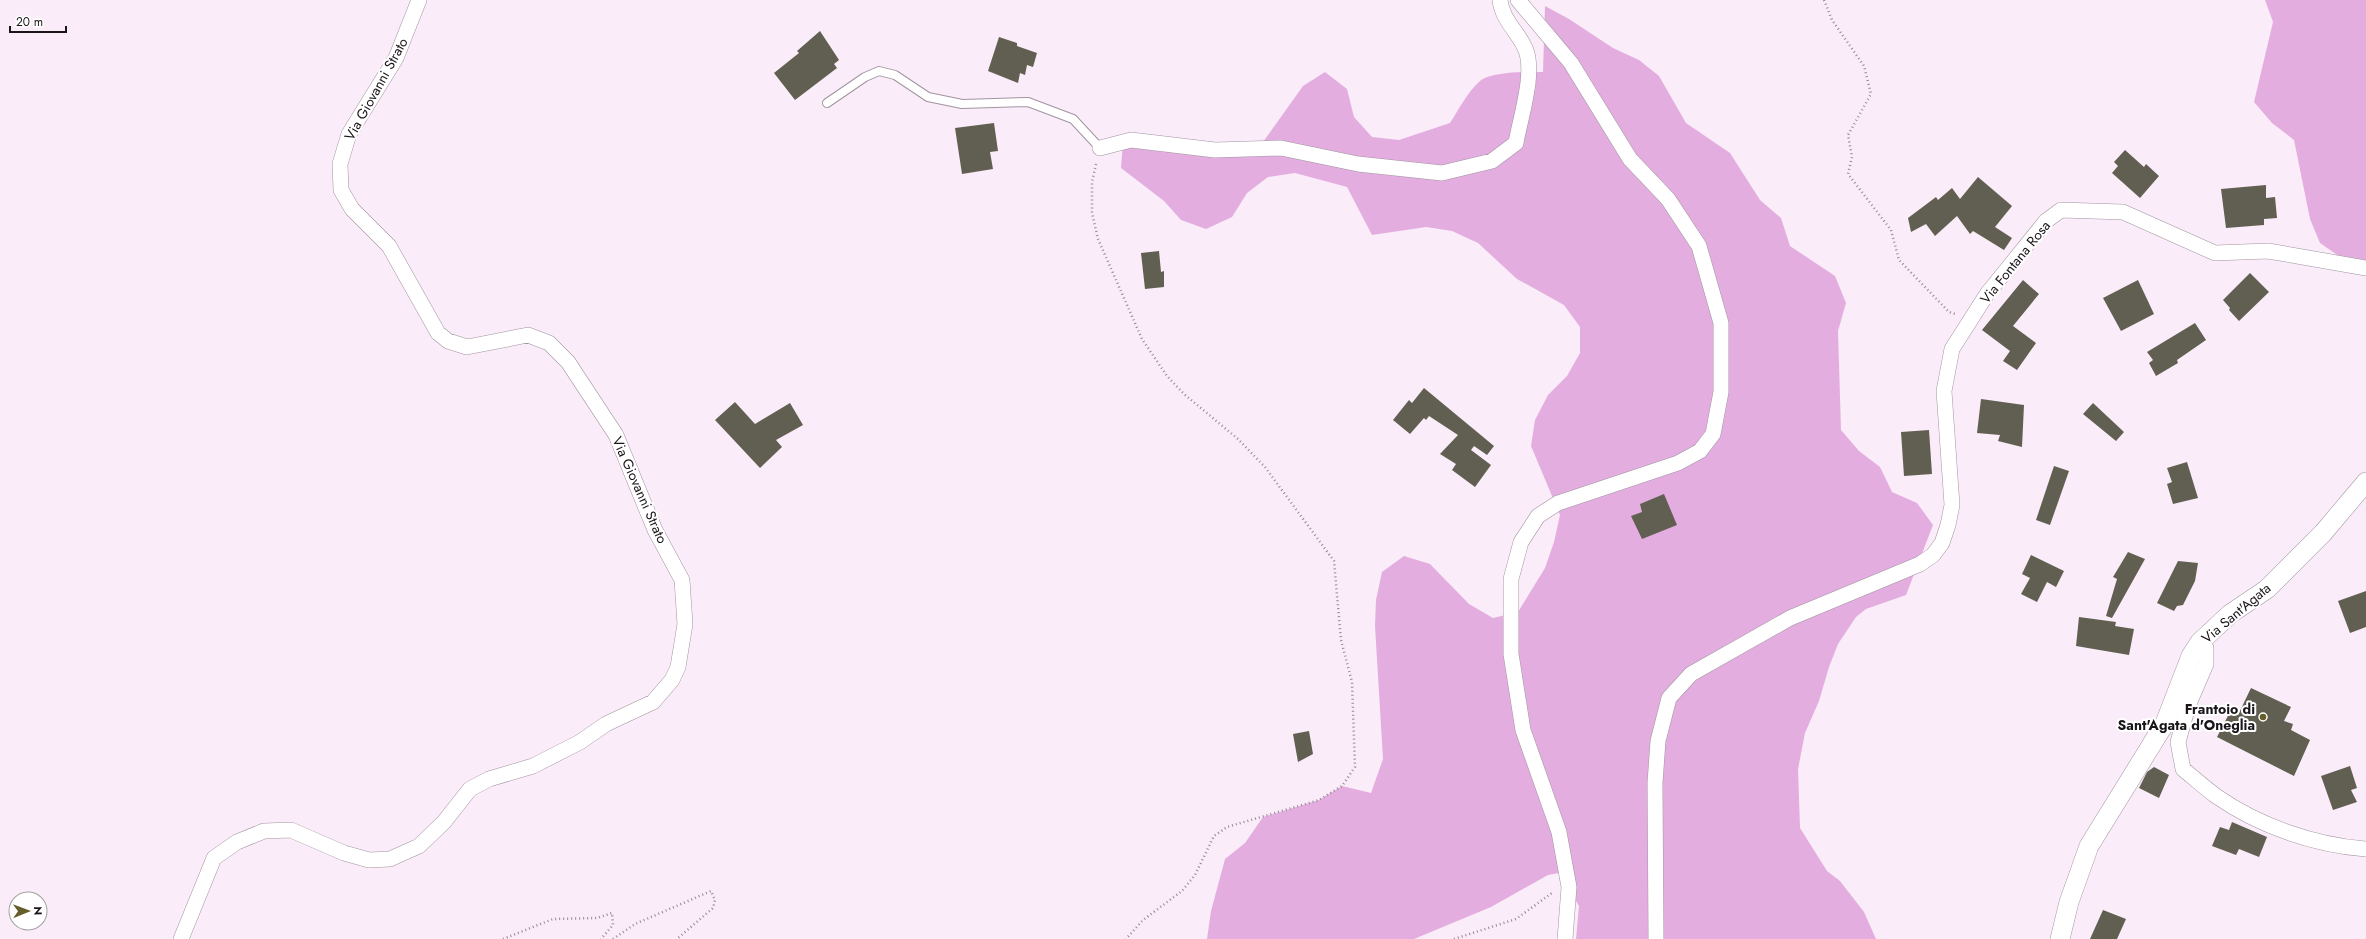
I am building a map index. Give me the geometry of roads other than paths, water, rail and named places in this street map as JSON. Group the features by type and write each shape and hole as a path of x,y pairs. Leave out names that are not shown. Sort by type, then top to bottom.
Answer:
{"street":[{"name":"Via Giovanni Strato","path":"181,939 214,858 237,842 264,831 291,830 344,853 369,860 390,859 419,846 444,822 470,789 489,779 533,766 580,742 606,724 653,702 672,680 678,667 685,624 682,580 655,530 616,435 568,362 549,343 528,335 467,347 448,341 438,333 389,246 352,209 341,190 340,164 349,134 396,58 419,0"},
{"path":"1100,148 1131,140 1215,150 1281,148 1358,164 1442,173 1492,161 1516,143 1528,86 1529,63 1525,46 1513,32 1501,8 1500,0"},
{"path":"1518,0 1571,63 1630,159 1668,199 1699,246 1720,323 1721,392 1713,434 1700,451 1678,463 1558,503 1538,516 1521,542 1512,579 1511,654 1524,730 1559,832 1569,887 1565,939"},
{"name":"Via Fontana Rosa","path":"1656,939 1655,783 1658,741 1669,698 1691,674 1790,618 1920,564 1933,555 1942,543 1948,525 1952,505 1944,391 1952,349 1987,294 2046,220 2061,210 2123,212 2216,253 2268,251 2366,268"},
{"name":"Via Sant'Agata","path":"2060,939 2073,888 2089,846 2165,723 2191,656 2200,642 2230,614 2267,589 2323,533 2366,482"},
{"path":"2200,642 2206,648 2206,664 2188,706 2178,742 2183,769 2216,796 2268,824 2311,840 2346,847 2366,849"}],"lane":[{"path":"826,103 865,77 879,71 895,75 928,97 962,104 1028,102 1073,118 1100,148"}],"place":[{"name":"Frantoio di Sant'Agata d'Oneglia","path":"2263,717"}]}
